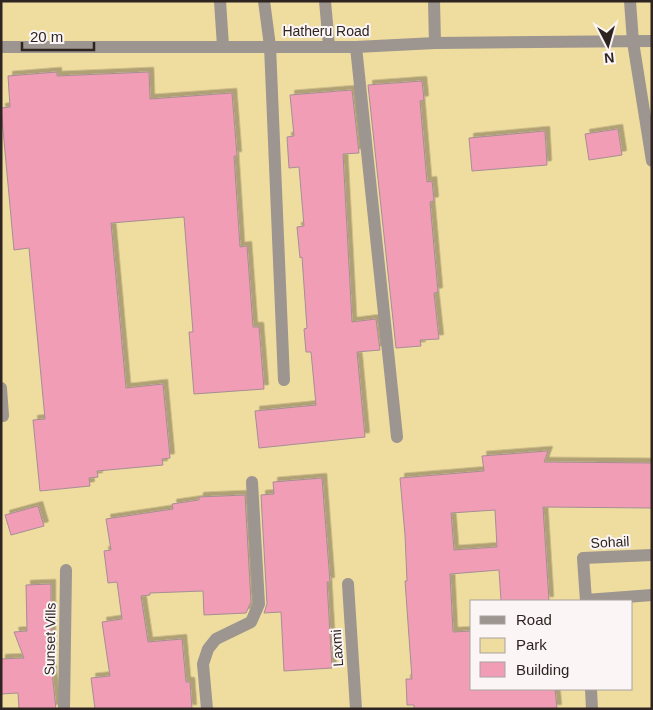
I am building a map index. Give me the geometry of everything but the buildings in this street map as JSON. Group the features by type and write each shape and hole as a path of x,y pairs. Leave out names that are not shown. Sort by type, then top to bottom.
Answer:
{"street":[{"path":"220,1 223,46"},
{"path":"264,1 270,46 284,380"},
{"path":"325,1 329,46"},
{"path":"434,1 435,43"},
{"path":"630,1 633,42 652,161"},
{"name":"Hatheru Road","path":"1,47 356,47 435,43 652,41"},
{"path":"356,47 397,437"},
{"path":"1,388 3,416"},
{"path":"207,709 204,664 208,650 216,639 251,622 259,604 252,482"},
{"name":"Sohail","path":"586,600 583,558 652,555"},
{"name":"Sunset Vills","path":"64,709 66,570"},
{"name":"Laxmi","path":"348,584 356,709"},
{"path":"597,600 652,595"},
{"path":"591,690 592,709"}],"green space":[{"path":"1,1 652,1 652,709 1,709"}]}
